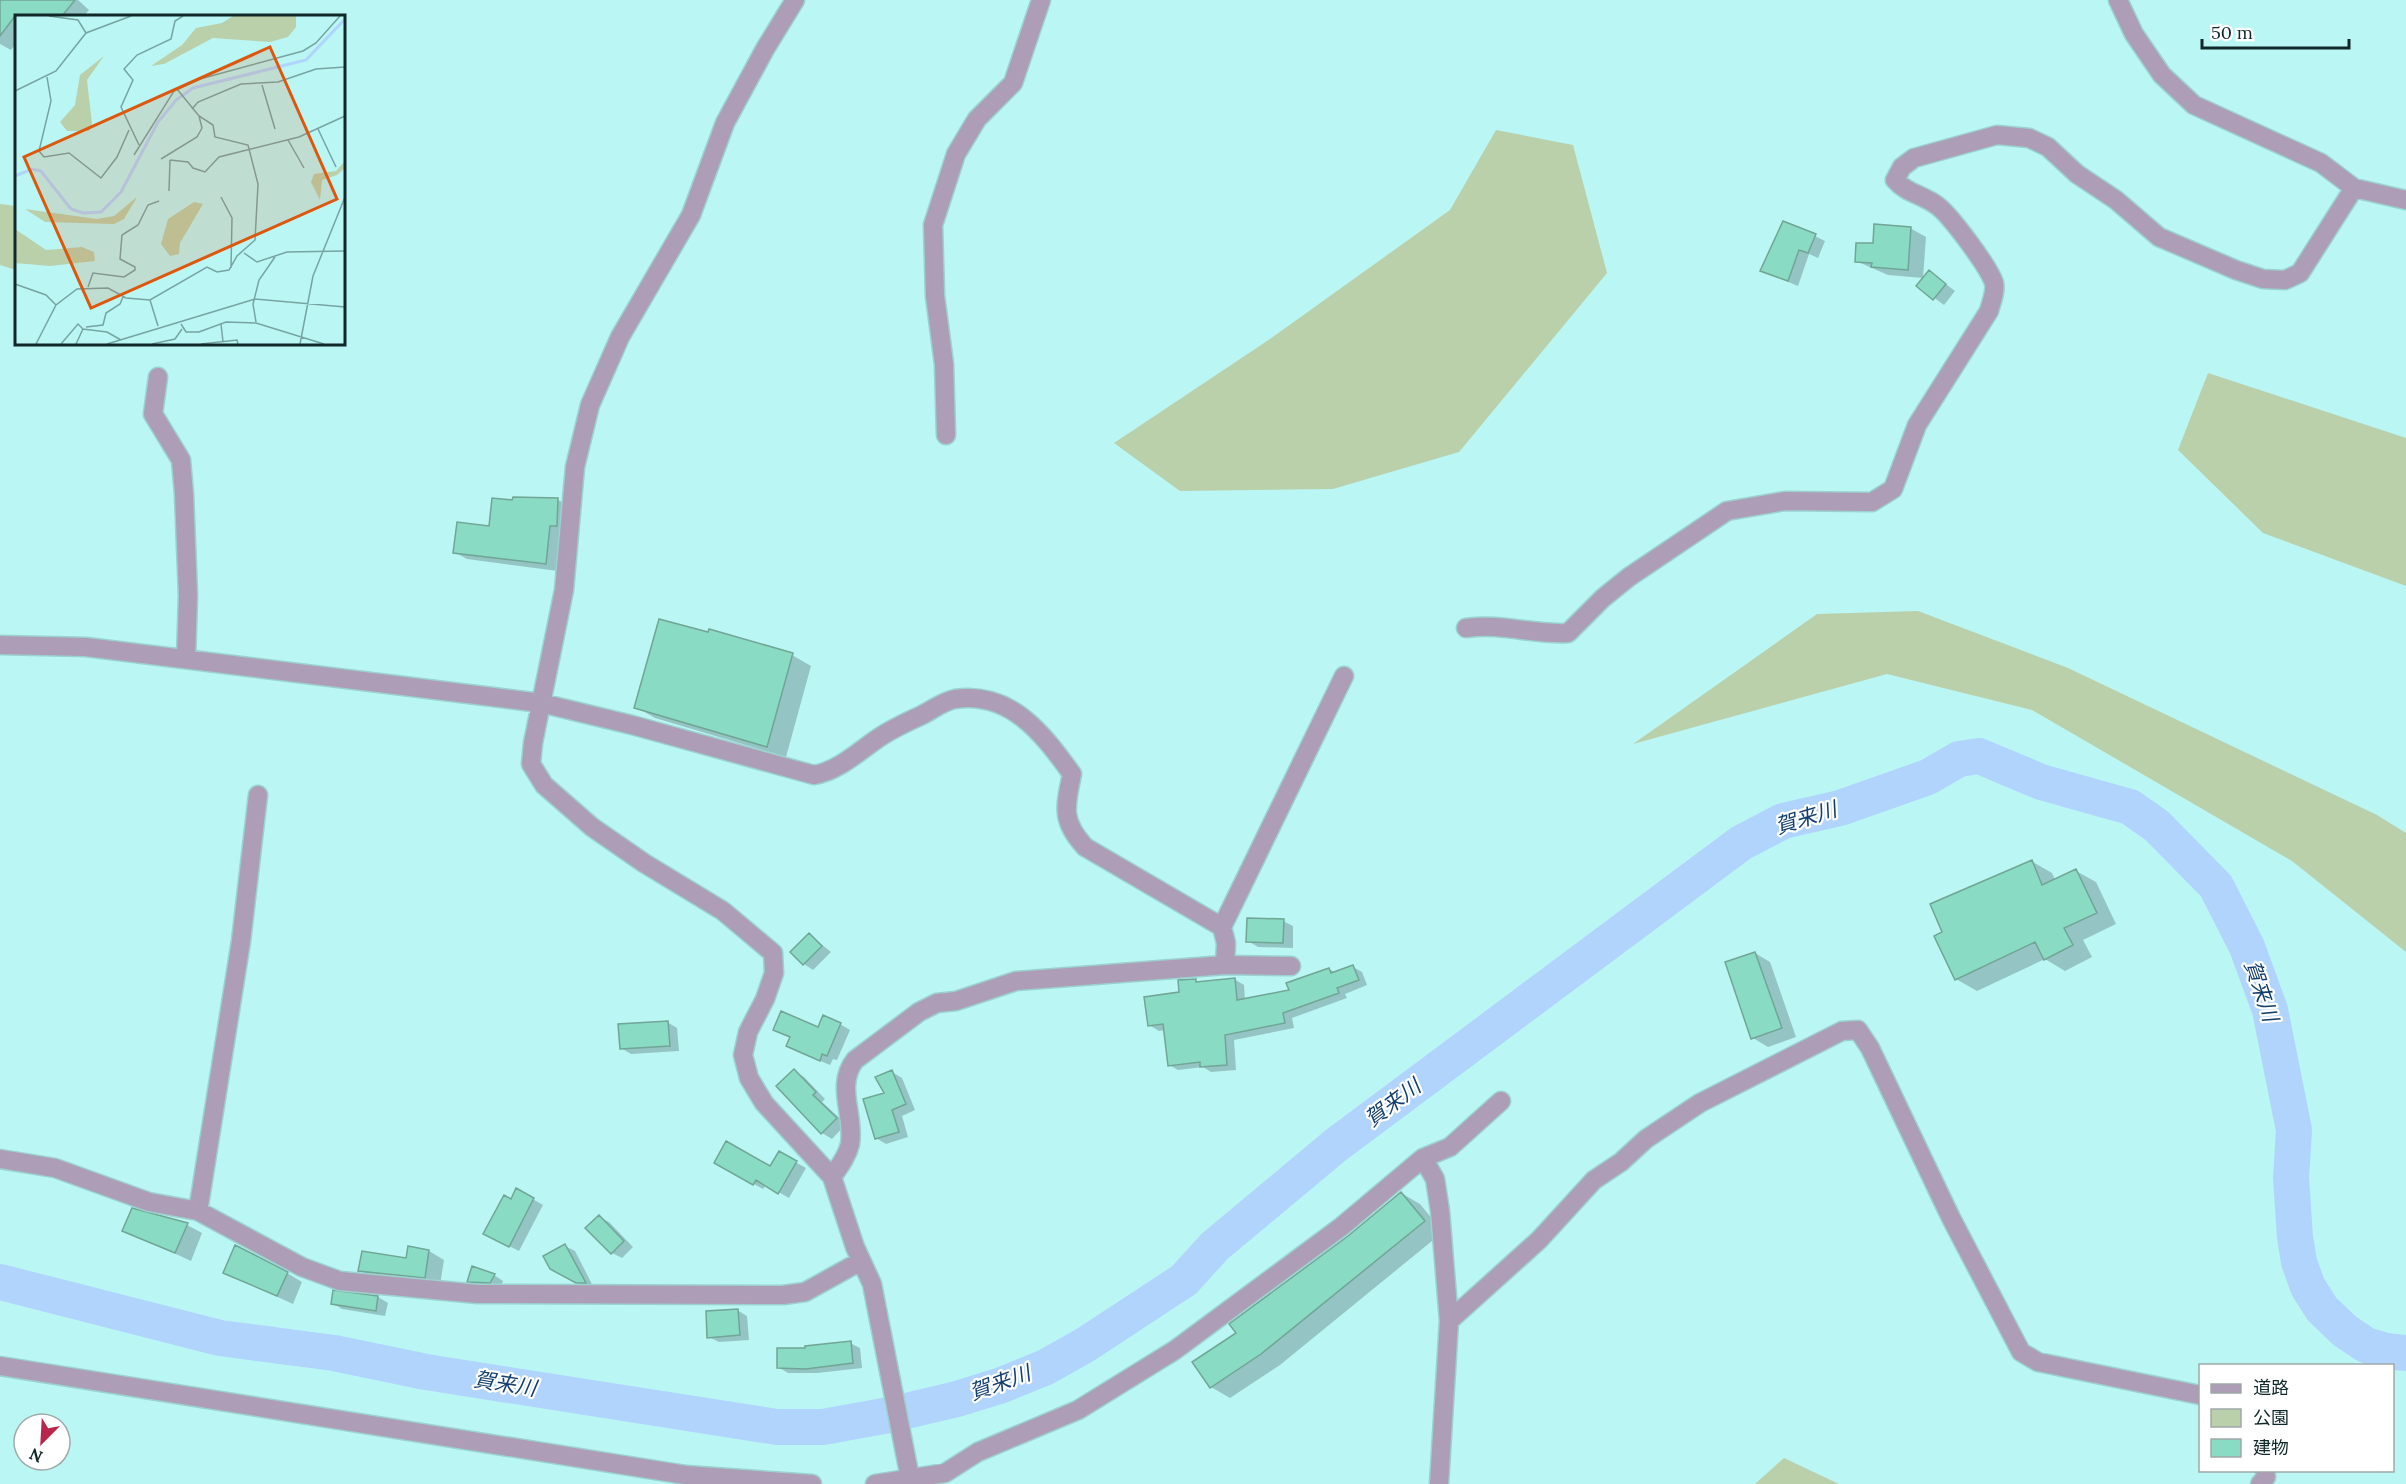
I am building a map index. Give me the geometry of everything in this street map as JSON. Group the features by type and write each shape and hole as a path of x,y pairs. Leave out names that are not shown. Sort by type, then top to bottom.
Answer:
{"street":[{"path":"795,0 765,49 725,123 691,215 620,337 590,405 575,467 564,590 540,703 531,764 544,785 592,827 644,863 723,911 773,953 774,973 748,1032 743,1055 749,1078 764,1103 832,1177 861,1261 872,1284 910,1478"},
{"path":"946,435 944,364 934,296 933,225 956,154 977,119 1012,83 1041,0"},
{"path":"2118,0 2134,34 2162,75 2194,105 2321,163 2354,188 2406,200"},
{"path":"1466,628 1504,626 1548,634 1568,633 1603,598 1629,577 1727,511 1785,501 1872,502 1893,489 1917,425 1989,311 1994,295 1994,283 1973,249 1945,214 1921,194 1903,189 1895,180 1902,167 1914,158 1996,135 2030,138 2048,147 2077,174 2116,200 2159,237 2236,270 2264,279 2286,280 2300,273 2354,188"},
{"path":"158,376 153,414 181,460 188,595 186,659"},
{"path":"0,645 86,647 540,703 632,725 814,775 829,772 887,732 953,699 983,698 1000,702 1030,724 1053,748 1072,774 1065,814 1071,832 1085,848 1222,927"},
{"path":"1225,965 1226,943 1222,927 1344,676"},
{"path":"198,1212 241,941 258,795"},
{"path":"832,1177 844,1160 851,1132 844,1082 847,1070 855,1060 918,1012 937,1004 956,1001 1016,981 1225,965 1291,966"},
{"path":"1449,1321 1539,1240 1594,1180 1621,1162 1646,1139 1700,1103 1842,1031 1858,1030 1870,1048 1951,1218 2021,1352 2038,1362 2199,1395"},
{"path":"875,1484 945,1473 978,1452 1078,1410 1175,1350 1341,1227 1423,1158 1450,1147 1501,1101"},
{"path":"1423,1158 1435,1179 1449,1321 1439,1484"},
{"path":"0,1160 55,1168 149,1202 198,1212 302,1267 340,1281 478,1294 783,1294 805,1292 861,1261"},
{"path":"0,1366 686,1475 812,1484"}],"green space":[{"path":"1496,130 1573,145 1607,273 1459,452 1333,489 1180,491 1114,443 1270,339 1450,210"},
{"path":"0,204 15,206 15,270 0,265"},
{"path":"2208,373 2406,438 2406,586 2263,533 2178,450"},
{"path":"1918,611 2068,668 2377,815 2406,833 2406,952 2292,861 2032,710 1887,674 1633,744 1817,614"},
{"path":"1784,1458 1839,1484 1755,1484"}],"building":[{"path":"0,0 75,0 63,15 15,15 0,36"},
{"path":"1783,221 1816,234 1808,253 1799,250 1788,281 1760,271"},
{"path":"1874,224 1911,227 1908,270 1871,267 1872,263 1855,262 1856,243 1873,243"},
{"path":"1929,270 1946,284 1933,300 1916,286"},
{"path":"513,497 558,498 557,526 550,526 546,564 453,553 457,522 489,526 492,498 512,500"},
{"path":"659,619 708,632 709,629 793,653 767,747 634,708"},
{"path":"2032,860 2042,885 2076,869 2097,913 2064,928 2073,945 2044,960 2035,942 1955,980 1934,936 1942,932 1930,904"},
{"path":"1247,918 1284,919 1283,943 1246,942"},
{"path":"809,933 822,946 803,965 790,952"},
{"path":"1755,952 1782,1028 1751,1039 1725,962"},
{"path":"1353,965 1359,980 1337,988 1339,993 1283,1013 1285,1023 1225,1035 1227,1065 1200,1067 1200,1062 1168,1066 1163,1024 1148,1026 1144,997 1179,992 1178,980 1196,979 1196,982 1235,978 1237,1000 1289,990 1286,983 1329,968 1331,973"},
{"path":"781,1011 818,1027 823,1015 841,1023 827,1056 822,1054 820,1061 786,1046 790,1037 773,1030"},
{"path":"668,1021 670,1046 620,1049 618,1024"},
{"path":"794,1069 816,1092 813,1095 837,1118 821,1134 776,1086"},
{"path":"892,1070 906,1104 892,1110 899,1132 875,1139 863,1099 884,1093 875,1077"},
{"path":"726,1141 770,1166 779,1151 797,1161 778,1194 756,1180 753,1185 714,1163"},
{"path":"516,1188 534,1198 509,1247 483,1234 504,1195 511,1199"},
{"path":"1401,1192 1425,1221 1261,1354 1210,1388 1192,1362 1236,1333 1229,1324 1348,1236"},
{"path":"132,1208 188,1223 175,1253 122,1231"},
{"path":"599,1215 624,1241 611,1254 585,1228"},
{"path":"565,1244 586,1283 576,1283 550,1269 543,1256"},
{"path":"235,1245 288,1272 277,1296 223,1273"},
{"path":"408,1246 429,1250 425,1278 358,1271 362,1251 406,1258"},
{"path":"472,1266 495,1274 490,1283 467,1282"},
{"path":"333,1290 378,1296 376,1311 331,1304"},
{"path":"738,1309 740,1335 707,1338 706,1311"},
{"path":"851,1341 853,1363 806,1369 777,1368 777,1348 805,1348 805,1346"}],"waterway":[{"name":"賀来川","path":"0,1282 220,1338 334,1353 426,1372 777,1427 823,1427 957,1399 1002,1385 1046,1367 1085,1345 1184,1280 1215,1246 1336,1145 1741,843 1783,821 1840,808 1928,777 1959,759 1979,756 2041,782 2130,807 2157,826 2216,886 2247,947 2270,1010 2294,1130 2291,1178 2295,1237 2299,1262 2308,1287 2322,1309 2345,1331 2366,1345 2386,1351 2406,1353"}]}
